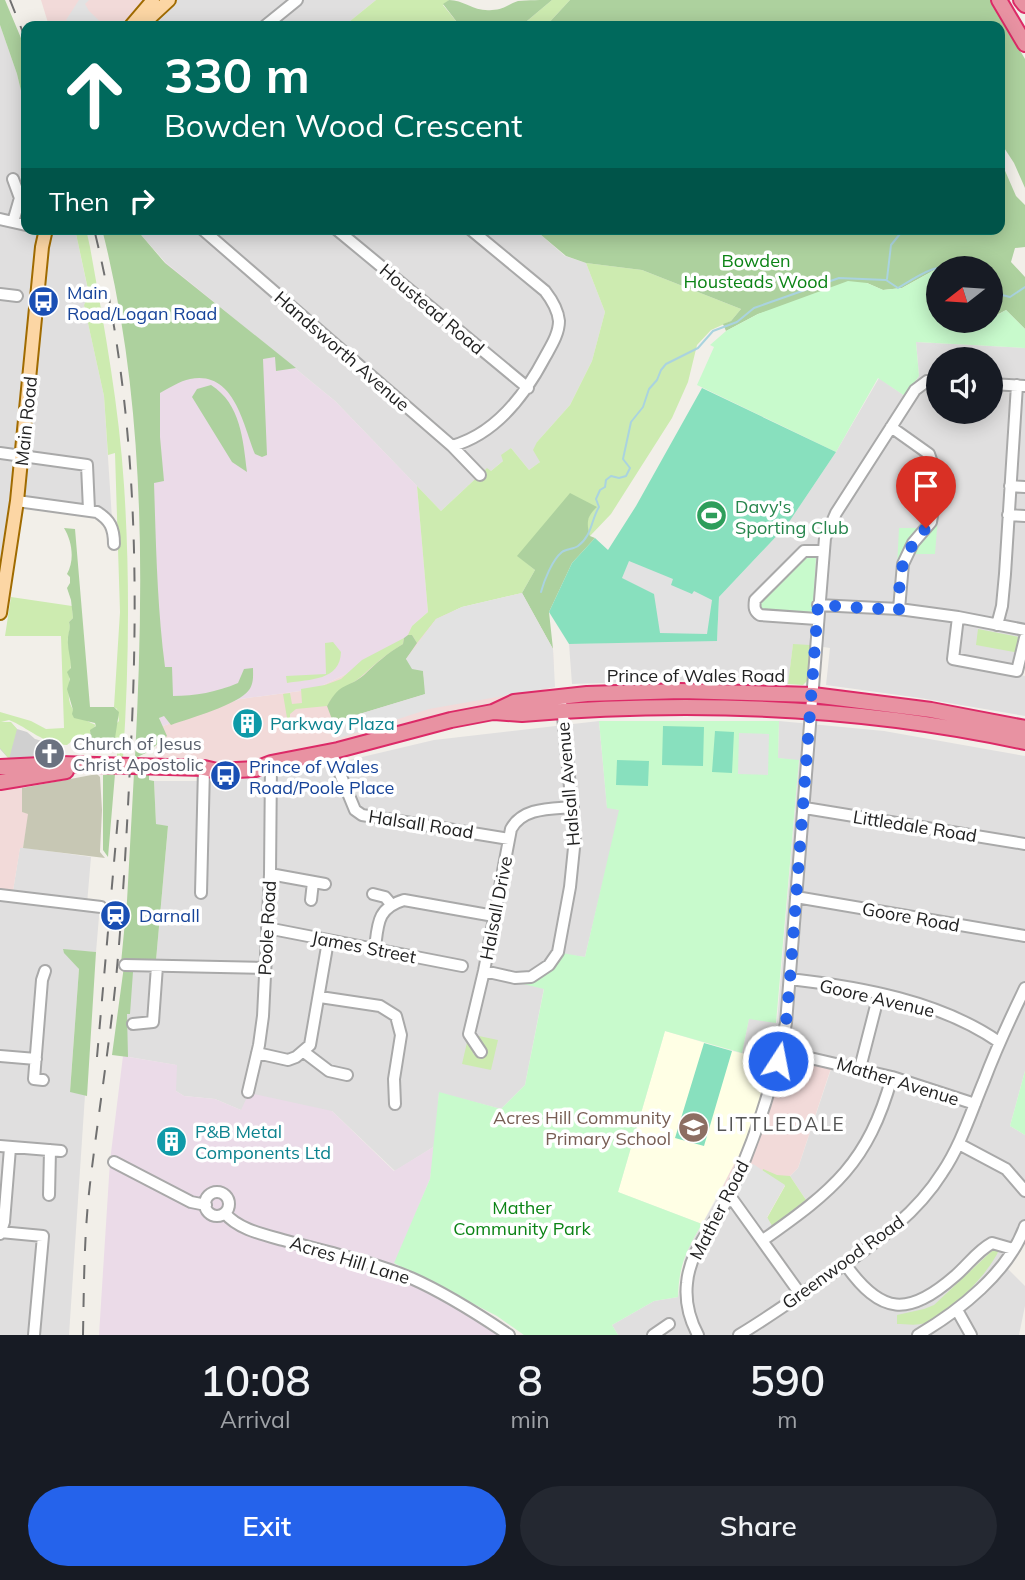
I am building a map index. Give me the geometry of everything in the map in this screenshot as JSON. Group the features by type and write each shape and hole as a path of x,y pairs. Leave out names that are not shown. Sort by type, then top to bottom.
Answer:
{"highway":[{"path":"999,0 1025,44"},
{"path":"1006,0 1025,28"},
{"path":"1021,0 1025,5"},
{"name":"Prince of Wales Road","path":"3,764 204,768 217,771 256,769 271,763 331,752 440,722 493,712 522,714 561,704 681,691 813,695 932,710 1025,729"},
{"name":"Prince of Wales Road","path":"561,704 811,711 931,725 1025,742"},
{"name":"Prince of Wales Road","path":"0,782 91,765"}],"main road":[{"path":"135,21 153,0"},
{"path":"146,21 169,0"},
{"name":"Main Road","path":"0,613 17,501 44,235"}],"street":[{"path":"271,21 297,0"},
{"path":"13,179 19,198 13,222"},
{"path":"0,219 21,224"},
{"name":"Handsworth Avenue","path":"209,235 452,446 480,475"},
{"name":"Houstead Road","path":"343,235 528,388"},
{"path":"452,446 463,443 495,422 528,388 555,339 559,322 557,312 545,292 477,235"},
{"path":"0,294 17,296"},
{"name":"Mather Road","path":"698,1335 687,1304 686,1284 690,1269 698,1248 730,1196 758,1130 786,1023 818,605 828,528 915,390 926,382"},
{"path":"997,625 1006,574 1010,486 1021,385 1003,384"},
{"path":"891,427 929,454 938,480 934,513 902,564 899,610"},
{"path":"0,453 87,465 89,510"},
{"path":"1010,486 1025,487"},
{"path":"17,501 89,510 106,518 114,534 114,544"},
{"path":"1008,515 1025,516"},
{"path":"817,618 760,615 755,610 755,600 804,551 823,551"},
{"path":"818,605 958,617 1025,630"},
{"path":"958,617 953,659 1017,671 1025,638"},
{"name":"Halsall Avenue","path":"484,971 515,978 531,977 541,972 557,954 574,850 573,807 561,704"},
{"name":"Halsall Road","path":"331,752 355,810 362,815 509,839"},
{"name":"Poole Road","path":"248,1092 263,1016 270,874 271,763"},
{"path":"201,892 204,768"},
{"name":"Halsall Drive","path":"481,1052 469,1034 513,825 528,813 573,807"},
{"name":"Littledale Road","path":"804,808 1025,844"},
{"path":"270,874 325,884"},
{"path":"311,900 313,882"},
{"path":"373,894 385,897 391,904"},
{"path":"0,895 101,907"},
{"name":"Goore Road","path":"796,897 1025,936"},
{"path":"375,948 379,919 391,904 404,900 494,916"},
{"name":"James Street","path":"267,928 462,966"},
{"path":"257,1053 288,1060 304,1052 310,1045 328,940"},
{"path":"125,965 265,968"},
{"path":"133,1024 153,1022 157,966"},
{"path":"43,1080 34,1079 45,971"},
{"name":"Goore Avenue","path":"790,979 879,994 940,1012 999,1042"},
{"name":"Greenwood Road","path":"739,1335 881,1239 904,1219 942,1174 959,1144 999,1042 1025,988"},
{"path":"860,1068 879,994"},
{"path":"320,997 380,1006 396,1016 401,1035 394,1079 395,1104"},
{"name":"Mather Avenue","path":"780,1051 860,1068 975,1104"},
{"path":"304,1052 329,1072 347,1075"},
{"path":"0,1056 36,1059"},
{"path":"763,1240 811,1206 838,1181 861,1154 876,1126 892,1077"},
{"path":"959,1144 1006,1169 1025,1191"},
{"path":"34,1335 43,1237 0,1233 4,1222 5,1147 55,1151 49,1195"},
{"name":"Acres Hill Lane","path":"114,1163 191,1202 206,1205"},
{"name":"Acres Hill Lane","path":"212,1194 223,1194 229,1203 225,1213 219,1216 212,1215 206,1205 207,1198 212,1194"},
{"path":"730,1196 801,1295"},
{"name":"Acres Hill Lane","path":"225,1213 236,1223 270,1236 411,1278 435,1289 509,1335"},
{"path":"918,1335 957,1310 981,1288 1021,1238 1025,1226"},
{"path":"845,1264 865,1290 877,1299 903,1305 915,1303 933,1294 992,1243 1013,1249"},
{"path":"957,1310 971,1335"},
{"path":"653,1335 668,1324"}],"shaded area":[{"path":"41,0 160,0 139,21 47,21"},
{"path":"79,0 89,0 85,4 100,21 68,21 66,20"},
{"path":"160,0 376,0 350,21 139,21"},
{"path":"0,25 21,91 21,235 76,235 89,295 84,305 104,396 112,519 20,505 0,613"},
{"path":"141,235 541,235 565,256 586,263 605,312 592,361 570,405 537,442 540,462 529,470 511,448 504,460 491,471 486,469 441,511 335,401 165,262"},
{"path":"137,257 165,262 335,401 417,486 428,612 412,626 408,635 382,657 315,689 240,699 160,727"},
{"path":"916,342 1025,348 1025,647 1020,675 1025,676 1025,716 826,685 830,648 810,645 793,645 788,684 716,679 572,684 569,644 717,640 719,597 787,525 836,452 879,378 905,396 919,376"},
{"path":"629,561 673,579 671,585 692,594 694,591 712,600 707,634 660,633 654,594 622,578"},
{"path":"522,593 553,649 554,687 393,732 265,772 153,767 160,727 240,699 315,689 382,657 419,620"},
{"path":"522,593 553,649 555,687 429,709 340,738 333,722 425,694 423,671 412,669 406,659 436,619 462,607"},
{"path":"599,721 607,807 620,810 585,957 562,954 536,980 522,983 544,988 525,1085 501,1109 439,1093 435,1146 395,1171 332,1111 241,1110 215,1099 184,1096 176,1091 176,1065 123,1056 129,959 156,960 168,827 156,824 154,781 222,781 324,766 434,740"},
{"path":"779,721 884,731 1025,756 1025,1071 1010,1126 1025,1135 1025,1237 1007,1268 1025,1286 1025,1306 1019,1335 618,1335 612,1325 654,1301 678,1297 686,1252 720,1193 758,1228 765,1230 806,1200 790,1176 798,1168 832,1066 770,1060 742,1053 749,1018 777,1023 799,761 778,758"},
{"path":"10,722 35,739 64,747 64,759 9,759 0,749 0,723"},
{"path":"739,733 769,734 768,775 738,774"},
{"path":"0,773 23,774 23,812 29,813 12,897 0,896"},
{"path":"97,774 100,777 102,810 100,852 105,858 23,848 28,814 22,812 22,788"},
{"path":"20,847 91,857 87,904 100,905 96,952 63,950 79,969 70,1091 85,1095 69,1335 0,1335 0,896 12,897"},
{"name":"Acres Hill Community Primary School","path":"665,1031 770,1060 757,1113 746,1142 702,1224 618,1192"},
{"path":"123,1056 177,1065 176,1091 184,1096 215,1099 241,1110 249,1093 332,1111 394,1171 435,1146 430,1179 390,1275 426,1289 498,1335 99,1335 110,1161"},
{"path":"770,1060 832,1065 798,1168 790,1176 767,1217 772,1226 765,1230 758,1228 720,1193 757,1113"},
{"path":"753,1164 785,1185 767,1217 772,1226 765,1230 758,1228 736,1193"}],"green space":[{"path":"0,0 5,0 21,38 21,91 17,74 0,25"},
{"path":"376,0 449,0 443,5 456,21 350,21"},
{"path":"449,0 486,10 499,9 518,1 552,0 527,21 456,21 443,4"},
{"path":"552,0 570,0 551,21 527,21"},
{"path":"570,0 991,0 1003,21 551,21"},
{"path":"1005,24 1025,59 1025,188 1005,149"},
{"name":"Bowden Housteads Wood","path":"1005,171 1016,196 1025,205 1025,247 1015,248 1011,262 1025,277 1025,329 1006,310 1003,312 1003,256 926,256 926,275 902,288 883,290 867,283 758,314 726,331 723,324 731,321 741,309 642,270 586,263 566,256 541,235 1005,235"},
{"path":"76,235 87,235 90,247 122,455 128,587 123,758 117,758 117,753 113,751 116,724 119,721 117,709 114,707 120,612 115,453 108,455 104,396 84,305 89,294"},
{"path":"103,235 141,235 165,263 296,368 276,371 275,357 263,359 267,455 262,457 255,454 234,402 227,391 217,383 205,378 190,379 160,393 164,481 154,483 156,552 162,644 165,667 172,667 173,696 206,693 238,683 244,669 253,668 253,679 251,687 243,696 224,706 171,725 164,716 159,718 167,736 148,752 135,758 140,625 138,492 127,360"},
{"path":"586,263 642,270 741,309 731,321 711,330 697,345 688,382 672,418 611,514 590,536 586,524 591,512 518,556 535,570 522,593 462,607 436,619 417,643 412,635 408,635 412,626 428,612 417,486 441,511 487,468 491,471 503,461 501,455 511,448 529,470 540,462 533,450 570,405 592,361 605,312"},
{"path":"926,275 926,333 1003,333 1003,312 1006,310 1025,329 1025,348 916,342 919,376 905,396 878,378 836,452 697,385 714,347 710,345 726,331 758,314 848,281 867,283 883,290 902,288"},
{"path":"211,385 229,402 235,412 242,435 247,472 232,462 192,397 197,389"},
{"name":"Davy's Sporting Club","path":"702,388 836,452 787,525 719,597 717,641 569,644 549,612 572,563 595,538 608,550 636,506"},
{"path":"570,493 597,507 588,523 590,536 595,538 572,563 549,612 553,649 522,593 535,570 517,556"},
{"path":"938,516 935,554 907,554 897,568 899,528 923,528"},
{"path":"64,528 75,529 90,707 114,707 119,712 113,751 91,742 90,730 96,726 95,723 74,718 72,714 67,689 70,679 67,672 71,668 69,622 73,618 67,588 70,577 67,574 72,551"},
{"path":"806,554 816,556 813,611 808,615 763,611 760,603"},
{"path":"11,597 72,606 73,618 69,622 68,641 71,658 69,700 76,713 96,725 90,732 91,742 76,738 67,745 59,744 9,720 1,722 11,722 17,729 9,759 0,748 0,712 31,721 46,729 64,728 61,636 5,636"},
{"path":"978,629 1019,637 1019,653 976,645"},
{"path":"408,635 412,635 417,643 406,659 423,670 426,694 333,722 327,706 337,692 358,680 403,644"},
{"path":"404,638 403,644 340,690 327,706 296,709 290,714 288,724 283,694 290,693 292,704 302,703 301,689 341,679 362,660"},
{"path":"333,642 341,652 335,669 322,677 287,683 286,676 326,674 325,643"},
{"path":"793,644 810,645 808,680 803,685 788,684"},
{"name":"Mather Community Park","path":"599,721 779,721 778,758 799,760 776,1023 749,1019 742,1053 665,1031 618,1192 702,1224 684,1259 678,1297 654,1301 612,1325 618,1335 524,1335 497,1316 394,1263 430,1179 439,1092 501,1109 525,1085 544,989 519,983 544,973 562,953 585,957 619,810 607,808"},
{"path":"663,726 704,727 703,766 662,765"},
{"path":"715,731 734,732 732,773 712,772"},
{"path":"617,760 649,761 648,786 616,785"},
{"path":"134,773 149,774 149,780 154,781 156,824 168,826 156,960 130,959 129,962 121,963 127,901"},
{"path":"115,774 108,857 103,850 103,775"},
{"path":"63,949 96,952 87,1096 70,1092 79,969"},
{"path":"124,966 133,972 130,1014 127,1014 128,1057 112,1055"},
{"path":"474,1035 498,1040 491,1070 462,1064 468,1038 473,1054 480,1056 485,1053 485,1046 479,1043"},
{"path":"704,1043 732,1051 704,1146 675,1138"},
{"path":"1025,1071 1025,1135 1010,1126"},
{"path":"763,1169 777,1175 790,1176 806,1200 772,1226 767,1218 785,1186 762,1172"},
{"path":"995,1248 999,1250 987,1270 967,1292 935,1319 915,1325 897,1324 897,1315 934,1305"}],"waterway":[{"path":"887,279 891,245 899,235"},
{"path":"541,592 558,556 578,546 589,533 599,507 596,499 600,490 605,487 606,480 611,476 626,476 630,468 623,459 631,422 643,407 649,389 666,364 698,348 713,331 737,322 754,308 839,278 886,280 898,288 926,272"},
{"path":"1003,295 1010,297 1025,287"}],"railway":[{"path":"10,0 21,28"},
{"path":"83,1335 88,1203 113,1005 121,915 132,723 135,599 131,474 125,413 118,351 95,235"},
{"path":"97,1057 118,817"}],"place":[{"name":"Main Road/Logan Road","path":"44,302"},
{"name":"Davy's Sporting Club","path":"712,516"},
{"name":"Parkway Plaza","path":"247,723"},
{"name":"Church of Jesus Christ Apostolic","path":"50,753"},
{"name":"Prince of Wales Road/Poole Place","path":"226,776"},
{"name":"Darnall","path":"116,915"},
{"name":"Acres Hill Community Primary School","path":"694,1127"},
{"name":"P&B Metal Components Ltd","path":"172,1141"}],"district":[{"name":"LITTLEDALE","path":"781,1124"}],"route":[{"path":"778,1061 786,1023 790,979 818,605 899,610 902,564 906,553 926,528"}]}
